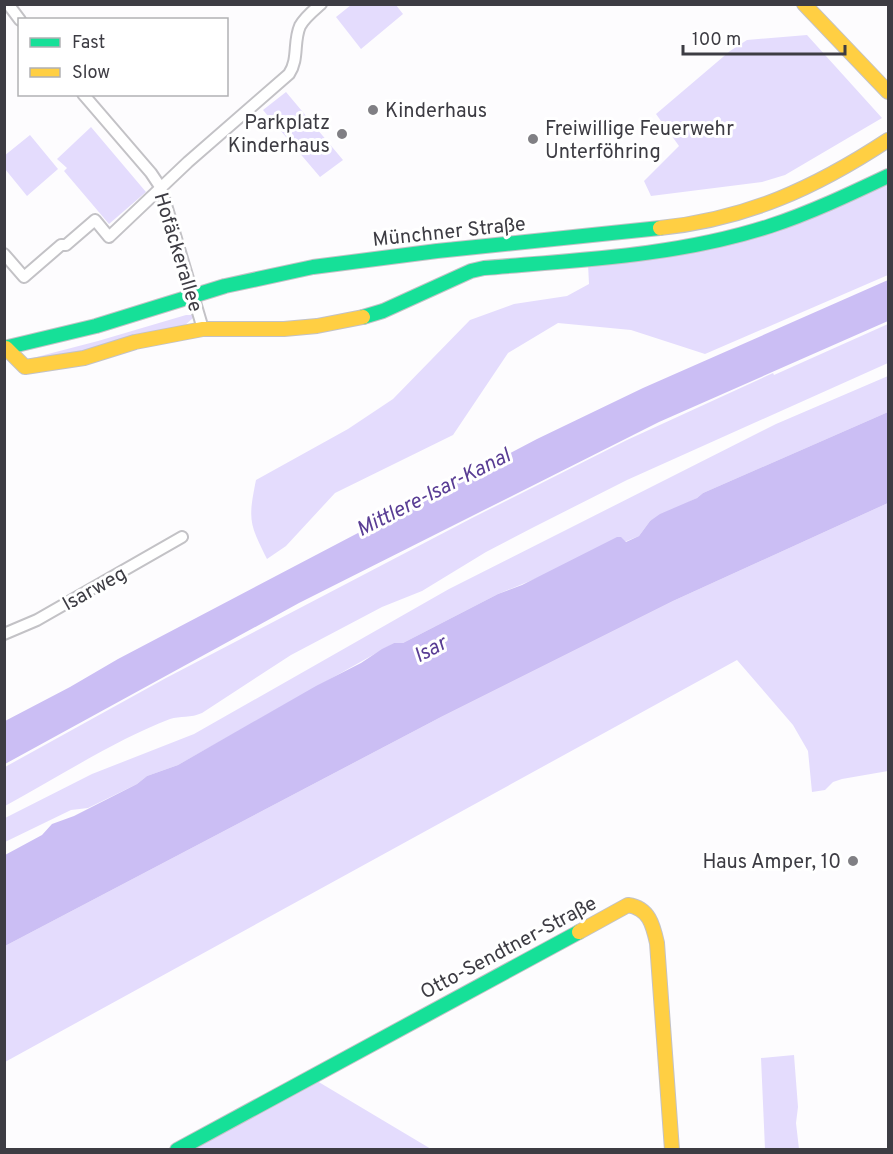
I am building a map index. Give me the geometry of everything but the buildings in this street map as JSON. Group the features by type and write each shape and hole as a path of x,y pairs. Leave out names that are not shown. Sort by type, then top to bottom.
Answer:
{"street":[{"path":"8,4 18,18"},
{"path":"4,254 24,278 61,245 66,246 95,220 110,237 188,162 289,74 296,60 300,27 307,16 321,4"},
{"path":"804,4 888,92"},
{"name":"Hofäckerallee","path":"85,96 151,173 161,188 203,329"},
{"name":"Münchner Straße","path":"5,348 96,326 225,286 313,267 436,251 673,227 726,218 806,188 847,167 888,140"},
{"path":"5,348 25,367 84,358 135,342 203,329 284,329 317,326 383,311 477,269 637,254 722,239 770,226 848,195 888,176"},
{"name":"Isarweg","path":"4,634 47,614 182,537"},
{"name":"Otto-Sendtner-Straße","path":"177,1149 628,905 638,905 646,912 654,929 657,943 672,1149"}],"shaded area":[{"path":"351,5 396,5 403,14 361,49 336,17"},
{"path":"807,35 882,118 785,175 762,182 651,196 644,181 679,146 656,114 730,51 747,40"},
{"path":"286,92 343,160 320,177 263,110"},
{"path":"91,127 146,192 109,224 64,171 67,168 57,159"},
{"path":"30,135 58,169 27,196 5,169 4,156"},
{"path":"888,176 888,275 705,354 631,330 558,323 508,353 453,435 335,493 286,546 267,559 252,521 256,480 348,429 393,399 470,320 514,304 567,296 589,284 588,264 722,239"},
{"path":"186,315 193,315 193,318 183,327 85,353 25,360 98,341"},
{"path":"888,324 888,363 627,480 486,552 422,591 382,607 291,655 202,713 170,719 149,728 107,748 5,806 5,767 166,678 627,440 773,373 774,375"},
{"path":"888,376 888,412 703,493 650,521 639,536 498,594 403,643 394,643 178,765 147,776 137,784 88,808 71,810 5,842 5,818 92,774 194,734 449,589 776,424"},
{"path":"888,503 888,771 842,779 833,782 825,790 812,792 808,751 793,725 737,660 5,1062 5,946 441,717 673,601"},
{"path":"794,1055 799,1149 765,1149 761,1058"},
{"path":"317,1081 431,1149 190,1150"}],"water":[{"path":"888,280 888,321 659,422 299,603 5,764 5,721 118,659 537,439 643,388"},
{"name":"Isar","path":"888,412 888,503 673,601 441,717 5,946 5,855 42,835 52,824 74,816 137,784 147,776 178,765 394,643 403,643 617,537 621,537 626,542 639,536 650,521 660,514"}],"traffic: fast":[{"path":"363,317 383,311 471,271 484,268 628,255 735,236 800,215 888,176"},
{"path":"4,348 96,326 225,286 313,267 437,251 660,228"},
{"path":"177,1150 579,932"}],"traffic: slow":[{"path":"804,4 888,92"},
{"path":"660,228 722,217 779,199 834,173 888,140"},
{"path":"6,348 25,367 84,358 135,342 203,329 284,329 317,326 363,317"},
{"path":"579,932 628,905 641,910 652,924 657,943 672,1150"}],"place":[{"name":"Kinderhaus","path":"373,110"},
{"name":"Parkplatz Kinderhaus","path":"342,134"},
{"name":"Freiwillige Feuerwehr Unterföhring","path":"533,139"},
{"name":"Haus Amper, 10","path":"853,861"}],"water label":[{"name":"Mittlere-Isar-Kanal","path":"433,492"}]}
